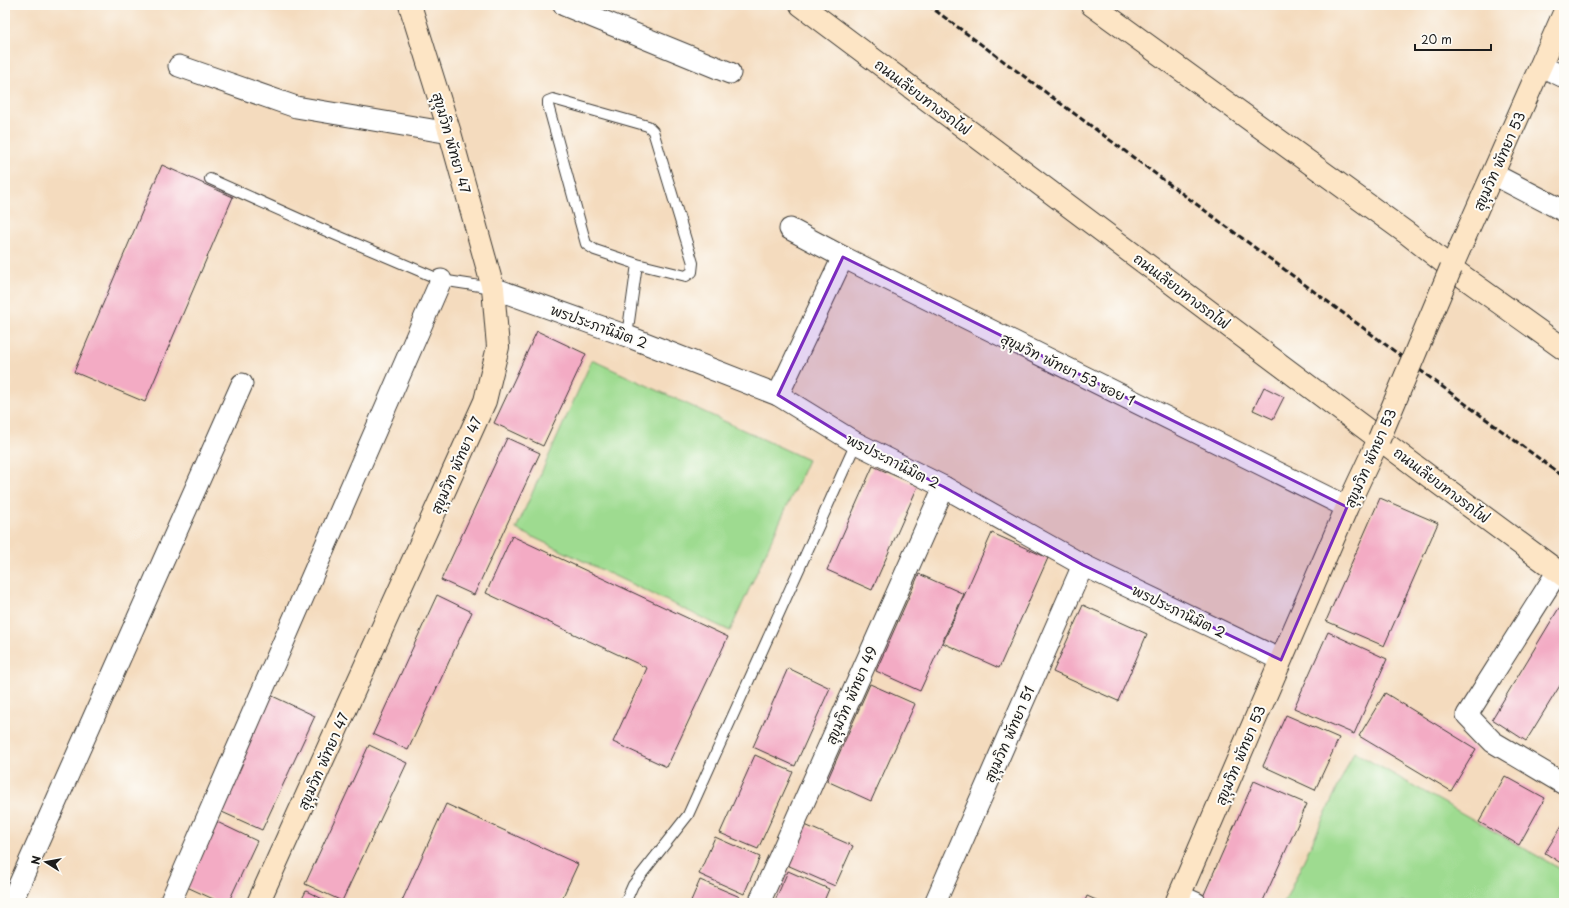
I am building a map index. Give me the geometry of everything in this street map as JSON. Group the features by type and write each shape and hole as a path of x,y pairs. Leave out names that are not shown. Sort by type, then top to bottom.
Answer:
{"street":[{"name":"สุขุมวิท พัทยา 47","path":"258,903 486,401 498,347 493,288 450,133 410,5"},
{"path":"564,5 730,73"},
{"name":"ถนนเลียบทางรถไฟ","path":"801,5 1561,574"},
{"path":"1092,5 1564,349"},
{"name":"สุขุมวิท พัทยา 53","path":"1184,901 1281,660 1347,507 1379,439 1451,268 1564,14"},
{"path":"179,66 296,107 450,133"},
{"path":"1541,66 1564,77"},
{"path":"1493,174 1564,211"},
{"name":"สุขุมวิท พัทยา 53 ซอย 1","path":"790,229 843,257 1347,507"},
{"path":"778,395 843,257"},
{"path":"170,903 441,280"},
{"name":"พรประภานิมิต 2","path":"493,288 627,336 778,395 856,443 944,487 1083,565 1281,660"},
{"path":"11,903 242,384"},
{"name":"สุขุมวิท พัทยา 49","path":"759,903 944,487"},
{"name":"สุขุมวิท พัทยา 51","path":"935,903 1083,565"},
{"path":"1561,574 1467,715 1493,742 1564,784"}],"lane":[{"path":"553,99 648,126 653,130 692,262 692,272 686,276 637,264 595,250 586,244 548,101 553,99"},
{"path":"210,179 441,280 493,288"},
{"path":"627,336 637,264"},
{"path":"626,903 633,885 688,815 856,443"}],"highlighted area":[{"path":"843,257 1347,507 1281,660 1083,565 944,487 856,443 778,395"}],"green space":[{"path":"592,360 808,460 730,631 516,529"},
{"path":"1354,752 1564,871 1564,903 1284,903"}],"building":[{"path":"162,165 233,197 145,402 74,372"},
{"path":"537,331 586,354 543,446 494,423"},
{"path":"1264,387 1284,397 1273,419 1253,410"},
{"path":"507,438 540,453 474,595 441,580"},
{"path":"873,466 918,486 872,590 827,570"},
{"path":"1380,498 1438,523 1384,646 1326,621"},
{"path":"992,533 1048,558 999,668 943,643"},
{"path":"512,536 728,637 667,767 613,742 647,668 486,593"},
{"path":"919,574 964,594 920,691 876,671"},
{"path":"437,595 472,612 408,750 373,734"},
{"path":"1083,605 1147,634 1118,701 1053,672"},
{"path":"1559,608 1564,611 1564,679 1526,741 1492,719"},
{"path":"1328,632 1387,659 1354,734 1294,708"},
{"path":"788,668 830,688 795,766 753,747"},
{"path":"870,684 915,704 871,801 827,781"},
{"path":"266,693 315,716 262,830 213,808"},
{"path":"1385,693 1476,749 1451,791 1359,736"},
{"path":"1286,715 1339,738 1315,790 1263,766"},
{"path":"369,745 407,763 342,901 305,884"},
{"path":"755,755 793,772 758,849 720,833"},
{"path":"1505,776 1545,798 1519,845 1479,822"},
{"path":"1254,781 1307,804 1262,903 1211,903 1202,899"},
{"path":"446,804 578,864 560,903 401,903"},
{"path":"217,822 257,841 228,903 222,903 187,887"},
{"path":"1564,822 1564,865 1545,853"},
{"path":"805,825 853,846 835,886 787,865"},
{"path":"715,837 760,857 744,894 699,874"},
{"path":"788,871 829,889 823,903 774,903"},
{"path":"700,880 740,897 737,903 690,903"},
{"path":"306,891 331,903 300,903"},
{"path":"1087,896 1103,903 1084,903"}],"railway":[{"path":"928,5 1564,477"}]}
